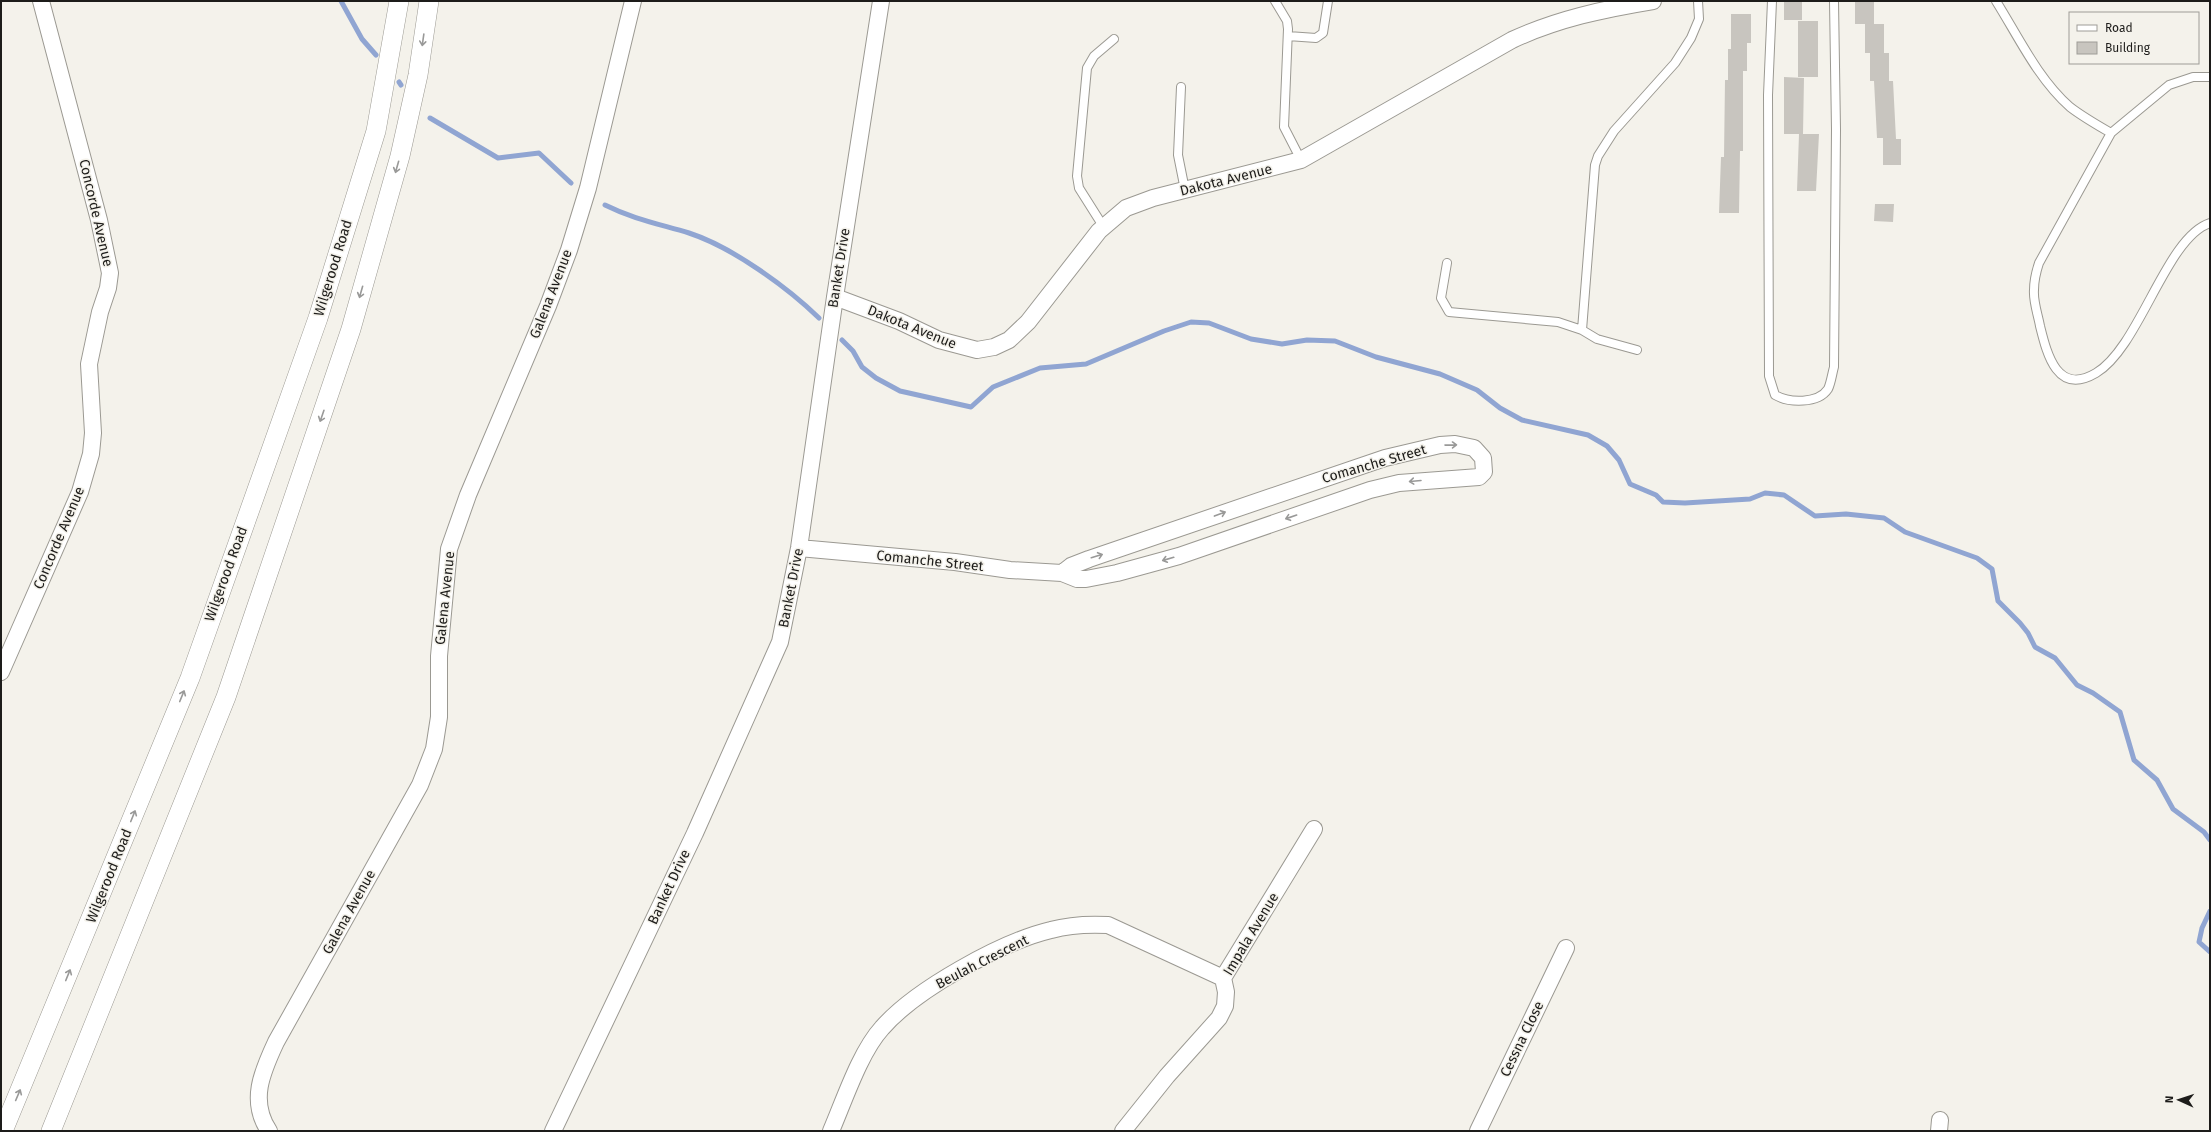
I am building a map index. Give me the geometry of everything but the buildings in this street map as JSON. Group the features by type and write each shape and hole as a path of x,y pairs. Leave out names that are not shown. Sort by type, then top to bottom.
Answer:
{"street":[{"name":"Concorde Avenue","path":"1,672 80,492 87,471 91,454 93,434 89,364 100,312 110,281 99,220 41,1"},
{"name":"Wilgerood Road","path":"3,1131 190,678 315,325 376,131 399,1"},
{"path":"51,1131 226,697 346,344 400,156 418,75 429,1"},
{"name":"Galena Avenue","path":"269,1131 261,1114 257,1094 262,1073 276,1042 428,767 439,717 439,656 449,549 468,495 548,306 568,250 588,188 633,1"},
{"name":"Banket Drive","path":"553,1131 695,833 770,669 780,642 799,548 835,297 881,1"},
{"name":"Dakota Avenue","path":"835,297 899,321 940,340 977,350 994,347 1009,340 1028,322 1103,226 1126,208 1138,202 1301,160 1512,40 1540,27 1593,11 1652,1"},
{"name":"Comanche Street","path":"799,548 955,562 1010,570 1062,573 1077,579 1086,579 1117,573 1179,556 1370,490 1399,483 1479,477 1484,472 1483,458 1474,448 1455,444 1440,445 1385,458 1089,559 1071,566 1062,573"},
{"name":"Impala Avenue","path":"1123,1131 1167,1076 1219,1018 1225,1006 1226,992 1223,978 1314,829"},
{"name":"Beulah Crescent","path":"831,1131 866,1054 881,1028 933,986 1015,942 1050,930 1090,924 1108,925 1223,978"},
{"name":"Cessna Close","path":"1478,1131 1566,948"}],"lane":[{"path":"1275,1 1287,21 1288,36 1284,127 1301,160"},
{"path":"1288,36 1316,38 1323,34 1328,1"},
{"path":"1582,330 1595,165 1598,156 1614,131 1675,63 1692,38 1699,19 1698,1"},
{"path":"1772,1 1768,95 1769,376 1775,395 1781,398 1797,400 1815,399 1823,394 1829,385 1834,367 1836,130 1834,1"},
{"path":"1996,1 2055,91 2082,116 2111,133"},
{"path":"1103,226 1079,188 1077,176 1087,68 1094,56 1114,39"},
{"path":"2210,77 2192,77 2169,85 2111,133 2046,251 2035,276 2034,292 2046,351 2059,374 2072,379 2082,379 2096,373 2106,365 2125,342 2181,248 2195,230 2210,223"},
{"path":"1180,87 1178,155 1185,190"},
{"path":"1447,263 1441,298 1449,312 1558,322 1582,330 1597,339 1637,350"}],"waterway":[{"path":"341,1 362,39 376,55"},
{"path":"430,118 498,158 539,153 571,183"},
{"path":"605,205 636,218 706,239 758,269 775,281 819,318"},
{"path":"842,340 853,351 862,367 876,378 900,391 971,407 993,387 1040,368 1086,364 1164,331 1191,322 1209,323 1251,339 1282,344 1307,340 1335,341 1376,357 1440,374 1477,390 1500,408 1522,420 1588,435 1607,446 1619,460 1630,484 1656,495 1663,502 1685,503 1750,499 1765,493 1784,495 1815,516 1846,514 1884,518 1905,532 1977,558 1992,569 1998,601 2020,623 2028,633 2035,647 2055,658 2077,685 2093,693 2120,712 2134,760 2157,780 2173,809 2204,832 2210,840"},
{"path":"2210,911 2202,928 2199,942 2210,952"}]}
